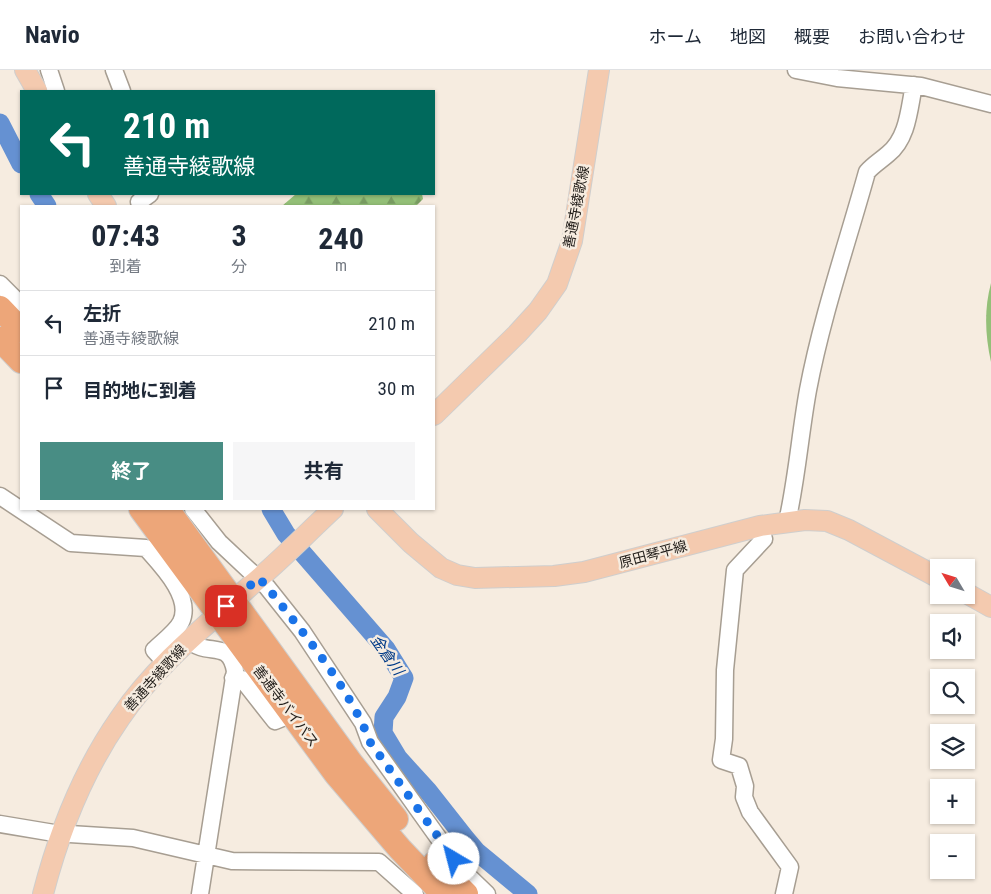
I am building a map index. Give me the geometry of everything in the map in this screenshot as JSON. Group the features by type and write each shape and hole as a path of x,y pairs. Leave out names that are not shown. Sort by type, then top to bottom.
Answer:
{"highway":[{"path":"0,308 20,329"},
{"path":"0,339 20,360"},
{"name":"善通寺バイパス","path":"142,510 226,606 376,796 411,837 466,894"},
{"name":"善通寺バイパス","path":"168,510 292,714 429,892"}],"main road":[{"path":"25,70 36,90"},
{"name":"善通寺綾歌線","path":"435,414 518,334 538,311 557,284 572,241 599,70"},
{"name":"善通寺綾歌線","path":"43,894 61,832 86,776 120,717 166,663 189,640 332,510"},
{"name":"原田琴平線","path":"379,510 411,542 441,568 457,575 475,578 554,576 584,572 760,526 805,520 834,524 882,546 930,573"},
{"path":"975,598 991,607"}],"street":[{"path":"49,70 56,90"},
{"path":"114,70 122,90"},
{"path":"796,70 830,78 914,85 945,90 991,104"},
{"path":"787,522 795,486 808,390 832,293 867,172 876,162 889,154 903,136 914,85"},
{"path":"0,284 20,304"},
{"path":"0,496 20,509"},
{"path":"21,510 71,543 146,548 168,573 184,603 181,622 154,650 166,663"},
{"path":"194,510 219,542 262,575 363,723 370,742 432,830 460,868 488,894"},
{"path":"760,526 764,539 735,570 725,670 722,760 739,766 745,786 744,797 750,812 790,866 784,894"},
{"path":"189,640 200,647 227,652 232,657 233,678 200,894"},
{"path":"233,678 242,679 274,721 292,714"},
{"path":"0,824 61,832 133,838 232,861 379,862 429,892"}],"green space":[{"path":"295,195 422,195 423,199 417,205 283,205"},
{"path":"991,283 991,362 986,322"}],"waterway":[{"name":"金倉川","path":"0,123 20,162"},
{"name":"金倉川","path":"40,195 46,205"},
{"name":"金倉川","path":"272,510 286,534 386,649 404,678 397,697 384,717 383,733 398,758 428,791 476,851 528,894"}],"route":[{"path":"226,606 259,578 302,631 363,723 370,742 454,859"}]}
